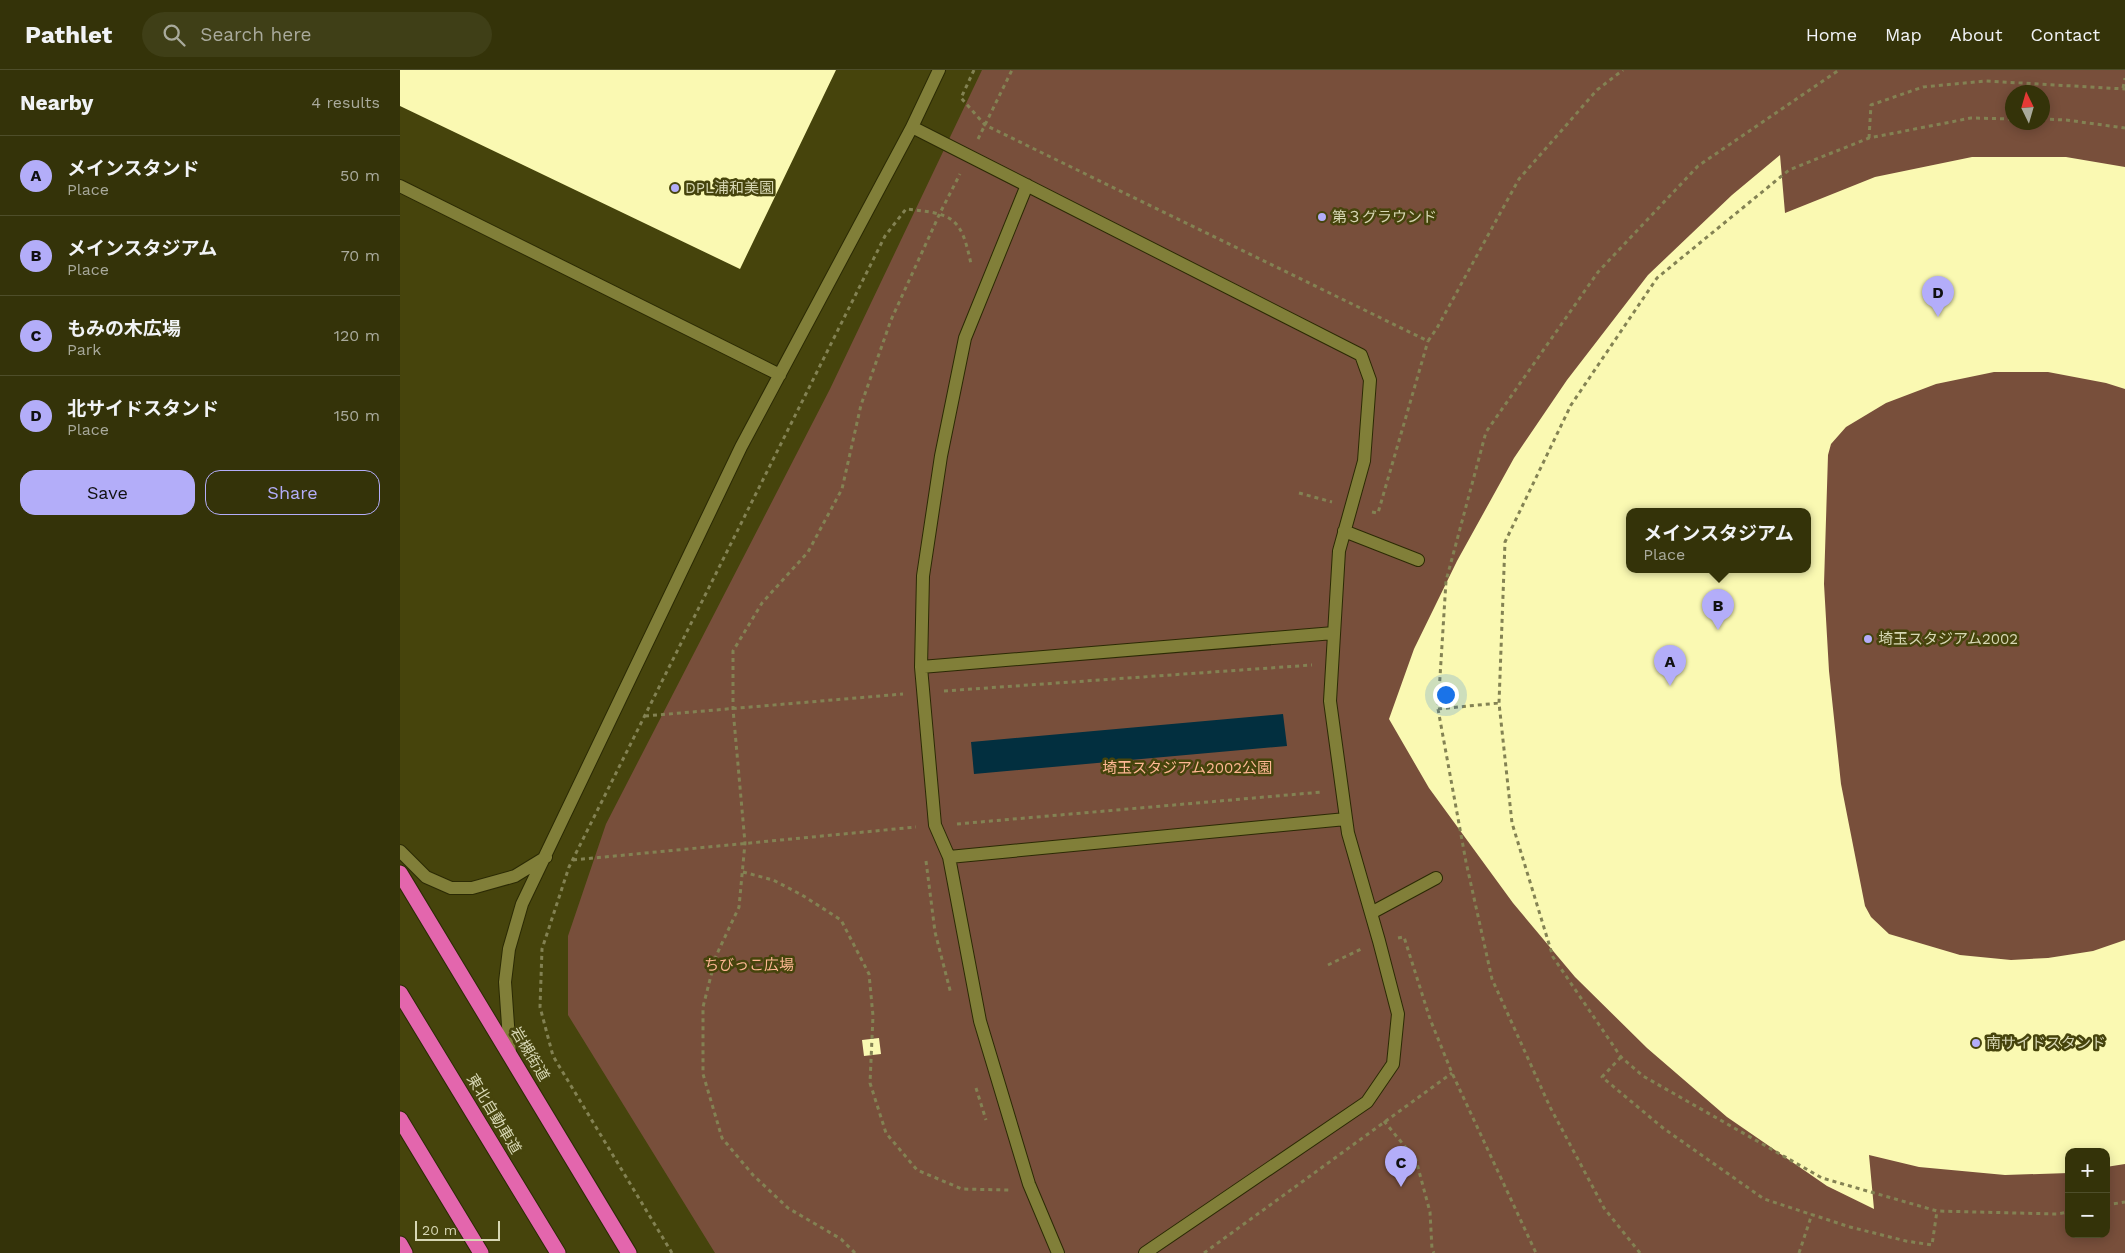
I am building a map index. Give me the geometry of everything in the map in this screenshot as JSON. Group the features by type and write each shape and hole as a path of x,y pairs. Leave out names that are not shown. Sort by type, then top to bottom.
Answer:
{"highway":[{"name":"岩槻街道","path":"400,873 629,1253"},
{"name":"東北自動車道","path":"400,993 558,1253"},
{"path":"400,1119 481,1253"},
{"path":"400,1244 406,1253"}],"street":[{"path":"510,1055 505,982 509,949 522,904 742,446 912,127 939,70"},
{"path":"912,127 1361,355 1370,380 1364,460 1339,551 1330,701 1348,833 1398,1014 1394,1064 1367,1102 1145,1253"},
{"path":"1028,185 965,338 941,456 924,576 921,667 935,825 949,856 980,1021 1029,1184 1058,1253"},
{"path":"400,186 780,375"},
{"path":"1344,531 1418,560"},
{"path":"921,667 1334,634"},
{"path":"949,856 1346,819"},
{"path":"400,852 426,877 451,888 472,888 515,876 546,857"},
{"path":"1371,913 1436,878"}],"path":[{"path":"974,70 961,98 985,124 1428,341"},
{"path":"985,124 1012,70"},
{"path":"1378,513 1428,341 1519,179 1597,90 1623,70"},
{"path":"1640,1253 1604,1208 1550,1107 1492,979 1466,862 1438,709 1446,581 1486,432 1598,272 1698,166 1839,70"},
{"path":"1869,138 1871,105 1923,87 1986,81 2124,88 2125,78"},
{"path":"2005,119 1971,118 1869,138 1789,170 1657,278 1571,405 1505,542 1498,703 1512,823 1553,957 1621,1057 1643,1076 1822,1178 1936,1211 2065,1213"},
{"path":"2050,119 2125,128"},
{"path":"672,1253 553,1056 540,1008 542,949 569,867 885,236 906,209 940,213 956,223 966,240"},
{"path":"855,1253 841,1239 788,1208 753,1175 722,1138 703,1074 703,1007 716,956 739,907 745,843 733,709 733,651 762,603 808,552 842,489 860,405 891,320 940,213"},
{"path":"645,716 924,693 1332,664"},
{"path":"1438,709 1498,703"},
{"path":"742,872 773,880 802,895 841,920 869,974 872,1016 870,1083 886,1133 917,1170 962,1189 1014,1190"},
{"path":"1404,937 1430,1020 1452,1073 1536,1253"},
{"path":"1621,1057 1602,1077 1663,1128 1764,1199 1897,1239 1932,1245 1936,1211"},
{"path":"1204,1253 1452,1073"},
{"path":"1384,1122 1416,1160 1430,1212 1432,1249 1434,1253"},
{"path":"2110,1204 2125,1202"},
{"path":"1799,1253 1812,1214"}],"green space":[{"name":"埼玉スタジアム2002公園","path":"982,70 2125,70 2125,1253 715,1253 568,1015 568,936 606,824 830,389"}],"water":[{"path":"1283,714 1287,746 974,774 971,742"}],"building":[{"name":"DPL浦和美園","path":"400,70 836,70 740,269 400,106"},
{"name":"埼玉スタジアム2002","path":"1780,155 1785,213 1875,177 1972,157 2066,157 2125,167 2125,389 2106,383 2048,372 1994,372 1936,384 1886,403 1846,427 1831,444 1828,455 1824,584 1829,671 1841,784 1865,906 1871,917 1889,934 1960,955 2011,960 2048,958 2093,951 2125,940 2125,1164 2110,1166 2110,1148 2065,1148 2065,1173 2005,1175 1919,1167 1869,1155 1874,1209 1827,1186 1727,1117 1647,1048 1575,977 1513,903 1429,788 1389,719 1414,649 1457,561 1514,458 1567,380 1648,275 1732,195"},
{"path":"879,1038 881,1054 864,1056 862,1040"}],"place":[{"name":"DPL浦和美園","path":"675,188"},
{"name":"第３グラウンド","path":"1322,217"},
{"name":"北サイドスタンド","path":"1938,317"},
{"name":"メインスタジアム","path":"1718,630"},
{"name":"埼玉スタジアム2002","path":"1868,639"},
{"name":"メインスタンド","path":"1670,686"},
{"name":"南サイドスタンド","path":"1976,1043"},
{"name":"もみの木広場","path":"1401,1187"}],"park label":[{"name":"ちびっこ広場","path":"749,965"}]}
